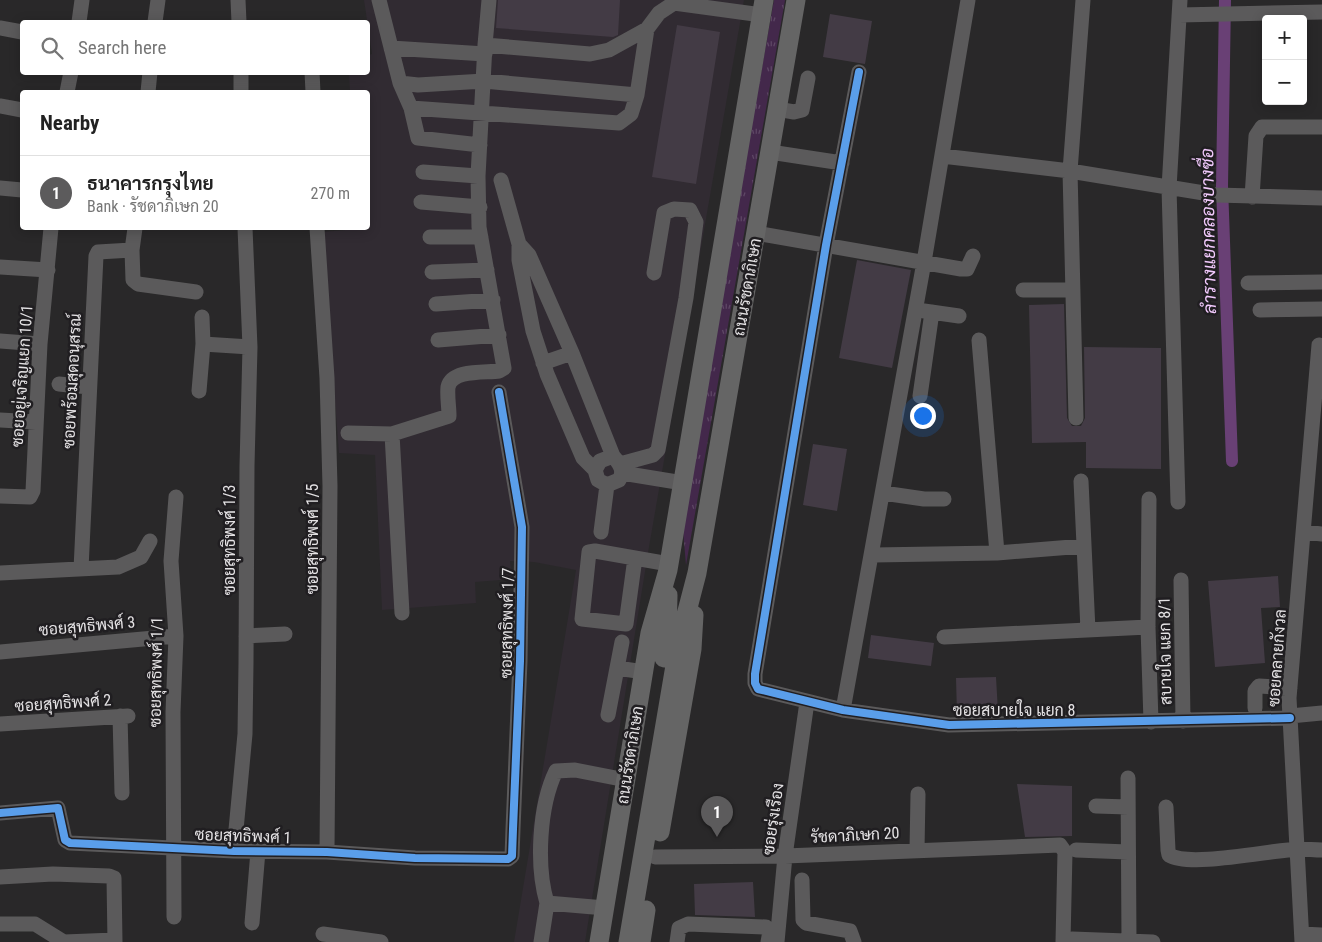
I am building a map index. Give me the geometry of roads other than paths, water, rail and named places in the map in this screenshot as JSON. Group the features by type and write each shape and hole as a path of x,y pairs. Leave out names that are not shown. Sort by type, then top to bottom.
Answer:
{"main road":[{"name":"ถนนรัชดาภิเษก","path":"628,942 679,642 697,573 796,0"},
{"name":"ถนนรัชดาภิเษก","path":"599,942 650,633 669,567 763,7"},
{"name":"ถนนรัชดาภิเษก","path":"615,942 668,640 669,567"},
{"name":"ถนนรัชดาภิเษก","path":"641,942 692,649 697,573"}],"street":[{"path":"80,20 82,0"},
{"path":"155,20 158,0"},
{"path":"238,0 239,20"},
{"path":"379,0 400,83 411,108 418,138 480,145"},
{"path":"348,433 392,434 449,416 448,388 451,381 458,377 502,370 504,368 481,237 478,176 489,0"},
{"path":"844,710 884,494 968,0"},
{"path":"1076,418 1070,171 1083,0"},
{"path":"1178,502 1169,188 1180,0"},
{"path":"391,48 485,49 590,54 609,50 647,29 659,13 674,3 763,7"},
{"path":"1179,15 1322,12"},
{"path":"0,28 20,32"},
{"path":"411,108 619,123 631,114 637,95 647,29"},
{"path":"826,245 859,72"},
{"path":"67,90 70,75"},
{"path":"148,90 150,75"},
{"path":"241,75 241,90"},
{"path":"312,75 313,90"},
{"path":"777,108 794,112 802,110 808,78"},
{"path":"400,83 418,85 484,81 637,95"},
{"path":"0,106 20,110"},
{"path":"1252,197 1256,136 1262,127 1322,127"},
{"path":"770,152 842,163"},
{"path":"942,156 1070,171 1221,195 1322,198"},
{"path":"423,172 478,176"},
{"path":"501,180 519,244 519,260 533,331 543,362 583,458 595,470 598,480 607,485"},
{"path":"0,188 20,190"},
{"path":"421,202 480,207"},
{"path":"618,464 653,455 658,450 686,298 696,222 690,210 674,208 664,213 654,273"},
{"name":"ซอยอยู่เจริญแยก 10/1","path":"0,496 30,497 32,494 40,344 51,230"},
{"path":"135,230 132,250 133,280 138,284 196,292"},
{"name":"ซอยสุทธิพงศ์ 1/3","path":"234,851 245,734 250,347 245,230"},
{"name":"ซอยสุทธิพงศ์ 1/5","path":"316,230 327,378 330,486 327,852"},
{"path":"756,233 967,269 973,256"},
{"path":"430,237 481,237"},
{"path":"519,244 529,255 618,464 618,480 607,485"},
{"name":"ซอยสบายใจ แยก 8","path":"826,245 755,674 755,683 758,689 844,710 949,724 1151,722 1290,717 1322,713"},
{"name":"ซอยพร้อมสุดอนุสรณ์","path":"81,569 96,256 98,252 132,250"},
{"path":"0,266 48,270"},
{"path":"432,272 487,270"},
{"path":"1248,283 1322,282"},
{"path":"1023,290 1073,290"},
{"path":"436,304 492,300"},
{"path":"1260,310 1322,309"},
{"path":"916,310 959,316"},
{"path":"920,396 932,312"},
{"path":"199,391 203,344 202,317"},
{"path":"438,340 499,336"},
{"path":"979,340 997,553"},
{"path":"0,341 40,344"},
{"path":"203,344 250,347"},
{"name":"ซอยคลายกังวล","path":"1302,938 1290,688 1319,407 1320,345"},
{"path":"543,362 572,353"},
{"path":"59,384 89,387"},
{"name":"ซอยสุทธิพงศ์ 1/7","path":"499,392 522,527 520,661 512,856"},
{"path":"0,420 36,422"},
{"path":"392,434 402,613"},
{"path":"595,470 600,461 618,464 683,483"},
{"path":"1081,481 1088,630"},
{"path":"602,532 607,485"},
{"path":"884,494 924,499 944,499"},
{"name":"ซอยสุทธิพงศ์ 1/1","path":"174,917 173,712 176,636 171,560 176,497"},
{"path":"1149,499 1148,627 1151,722"},
{"path":"1305,532 1322,534"},
{"path":"0,574 108,569 127,564 141,557 150,541"},
{"path":"873,555 997,553 1084,546"},
{"path":"635,558 626,624 582,619 589,552 594,551 635,558 669,567"},
{"name":"สบายใจ แยก 8/1","path":"1181,580 1183,721"},
{"path":"944,637 1148,627"},
{"path":"246,636 285,634"},
{"name":"ซอยสุทธิพงศ์ 3","path":"0,652 176,636"},
{"path":"608,716 622,642"},
{"path":"616,668 644,672"},
{"path":"1255,708 1256,691 1259,686 1290,688"},
{"name":"ซอยรุ่งเรือง","path":"777,942 785,856 807,702"},
{"name":"ซอยสุทธิพงศ์ 2","path":"0,724 124,716 122,793"},
{"path":"541,942 547,903 541,883 540,851 547,799 556,771 575,770 626,780"},
{"path":"1128,778 1129,941"},
{"path":"917,850 918,794"},
{"path":"1096,806 1128,806"},
{"name":"ซอยสุทธิพงศ์ 1","path":"0,813 56,807 59,809 65,840 70,843 234,851 327,852 415,858 508,859 512,856"},
{"path":"1166,807 1168,850 1169,855 1174,858 1201,859 1298,849 1322,850"},
{"name":"รัชดาภิเษก 20","path":"655,857 785,856 1056,844 1060,845 1065,852 1067,941"},
{"path":"1076,850 1128,852"},
{"path":"252,923 258,851"},
{"path":"0,877 53,874 109,876 114,878 115,941 64,942 35,924 0,924"},
{"path":"802,880 804,920 806,923 850,931 854,942"},
{"path":"547,903 605,908"},
{"path":"677,942 679,928 688,924 766,927 770,931 768,942"},
{"path":"323,934 352,940 381,942"},
{"path":"1302,938 1322,935"},
{"path":"1067,941 1153,942"}],"waterway":[{"name":"ลำรางแยกคลองบางซื่อ","path":"1225,0 1222,186 1232,461"}],"place":[{"name":"ธนาคารกรุงไทย","path":"717,837"}]}
